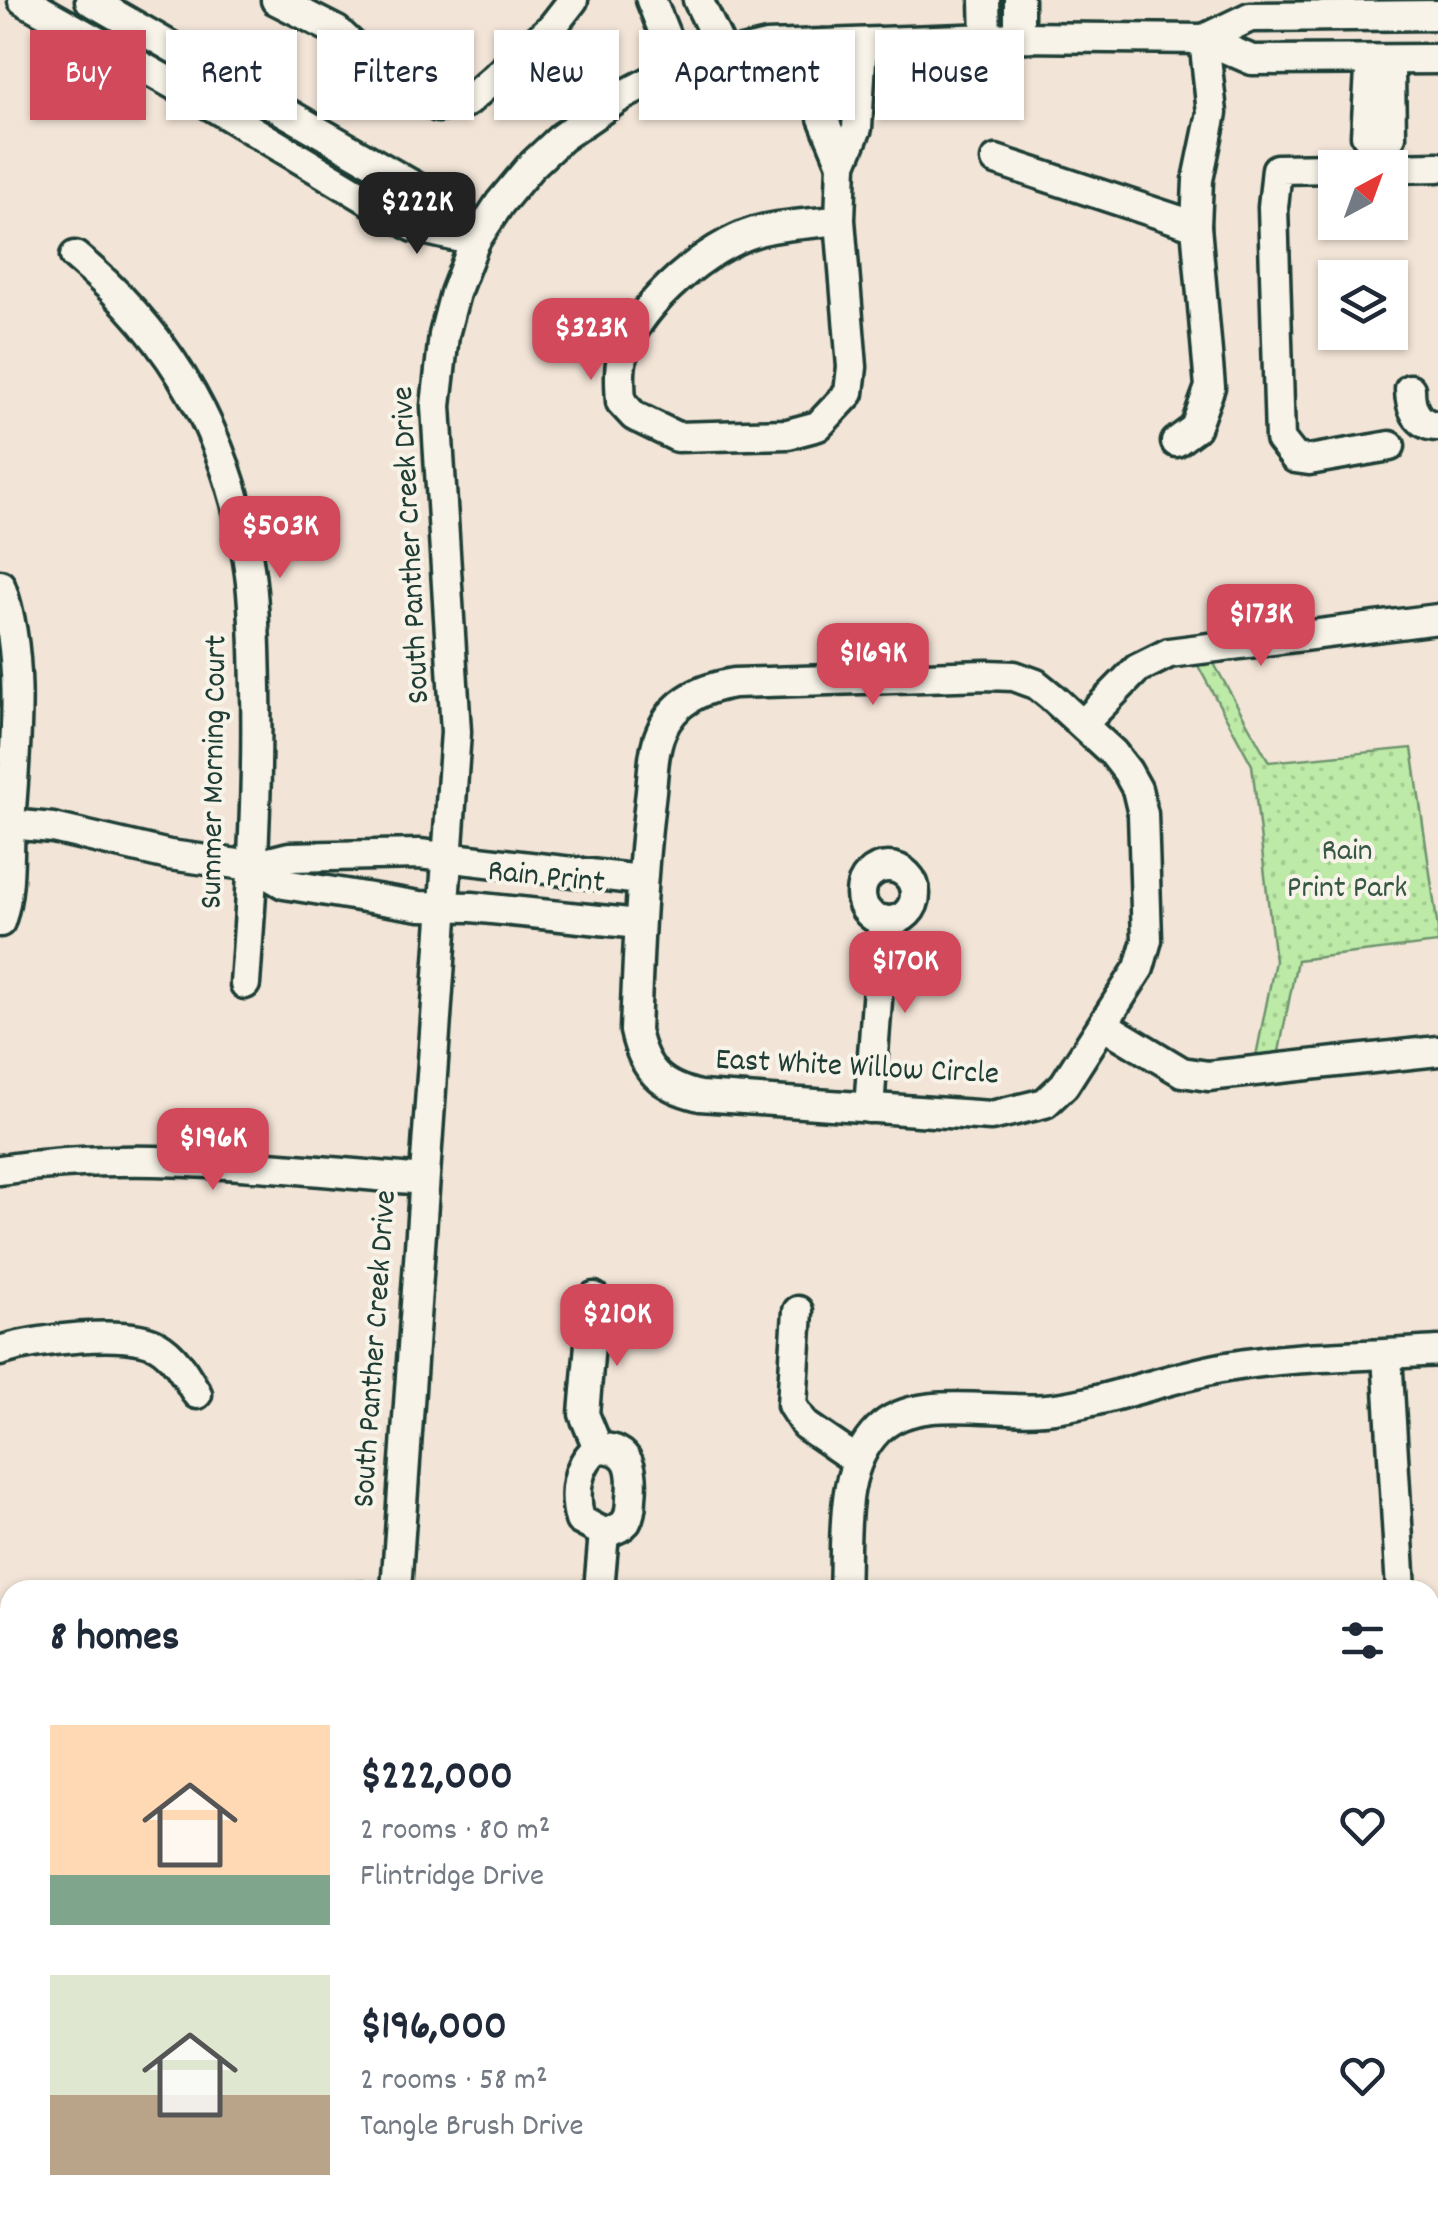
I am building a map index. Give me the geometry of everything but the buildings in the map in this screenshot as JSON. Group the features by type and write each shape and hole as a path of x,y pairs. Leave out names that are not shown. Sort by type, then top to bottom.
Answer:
{"street":[{"path":"23,0 212,106 414,227 475,241"},
{"path":"90,0 431,196 475,241"},
{"path":"276,0 336,31 401,90 438,107 467,102 552,28 573,0"},
{"path":"652,0 663,30"},
{"path":"698,0 712,30"},
{"path":"985,0 986,30"},
{"path":"1019,0 1019,30"},
{"path":"1376,150 1366,134 1370,72 1380,60 1386,8"},
{"name":"South Panther Creek Drive","path":"1204,39 1250,18 1386,8 1438,15"},
{"name":"South Panther Creek Drive","path":"1024,38 1204,39 1252,60 1438,59"},
{"path":"1176,442 1194,428 1210,387 1196,226 1198,180 1212,112 1204,39"},
{"name":"South Panther Creek Drive","path":"855,44 875,43"},
{"path":"840,220 756,231 722,246 690,268 658,298 625,346 620,370 621,402 634,416 676,437 788,434 818,426 849,394 852,368 840,220 842,164 857,128 862,44"},
{"name":"South Panther Creek Drive","path":"397,1580 456,732 436,406 444,336 475,241 500,203 562,137 639,88"},
{"path":"824,120 842,164"},
{"path":"996,160 1196,226"},
{"path":"1408,164 1438,167"},
{"path":"1318,168 1277,168 1274,207 1280,439 1295,458 1309,460 1390,446"},
{"name":"Summer Morning Court","path":"75,256 112,286 174,360 217,443 232,485 248,559 254,614 257,733 245,984"},
{"path":"1410,389 1410,406 1420,420 1438,426"},
{"path":"0,585 8,606 14,656 15,740 3,824 8,876 0,922"},
{"path":"1082,724 1136,668 1170,654 1438,620"},
{"name":"East White Willow Circle","path":"1014,676 1036,684 1082,724 1113,753 1137,789 1143,814 1147,940 1139,968 1064,1085 1046,1103 991,1116 700,1096 676,1090 655,1075 640,1055 635,1031 641,880 660,732 689,697 710,688 754,683 1014,676"},
{"path":"3,824 53,828 169,855 253,866"},
{"name":"Rain Print","path":"253,866 289,857 419,854 641,880"},
{"name":"Rain Print","path":"253,866 284,884 420,906 639,924"},
{"path":"868,1108 883,920"},
{"path":"1104,1024 1182,1072 1208,1076 1438,1051"},
{"path":"0,1170 45,1163 128,1160 424,1180"},
{"path":"594,1297 584,1414 598,1448"},
{"path":"798,1310 792,1405 805,1425 856,1460"},
{"path":"0,1351 66,1341 134,1337 157,1344 176,1360 197,1394"},
{"path":"845,1580 850,1490 856,1460 877,1431 894,1418 917,1409 1054,1408 1232,1366 1438,1350"},
{"path":"1387,1355 1399,1580"},
{"path":"598,1448 618,1451 629,1460 634,1474 626,1521 604,1533 580,1520 576,1506 579,1474 586,1456 598,1448"},
{"path":"600,1580 604,1533"}],"green space":[{"name":"Rain Print Park","path":"1212,660 1269,762 1412,748 1438,929 1438,943 1297,960 1278,1057 1255,1061 1275,961 1252,765 1196,662"}]}
